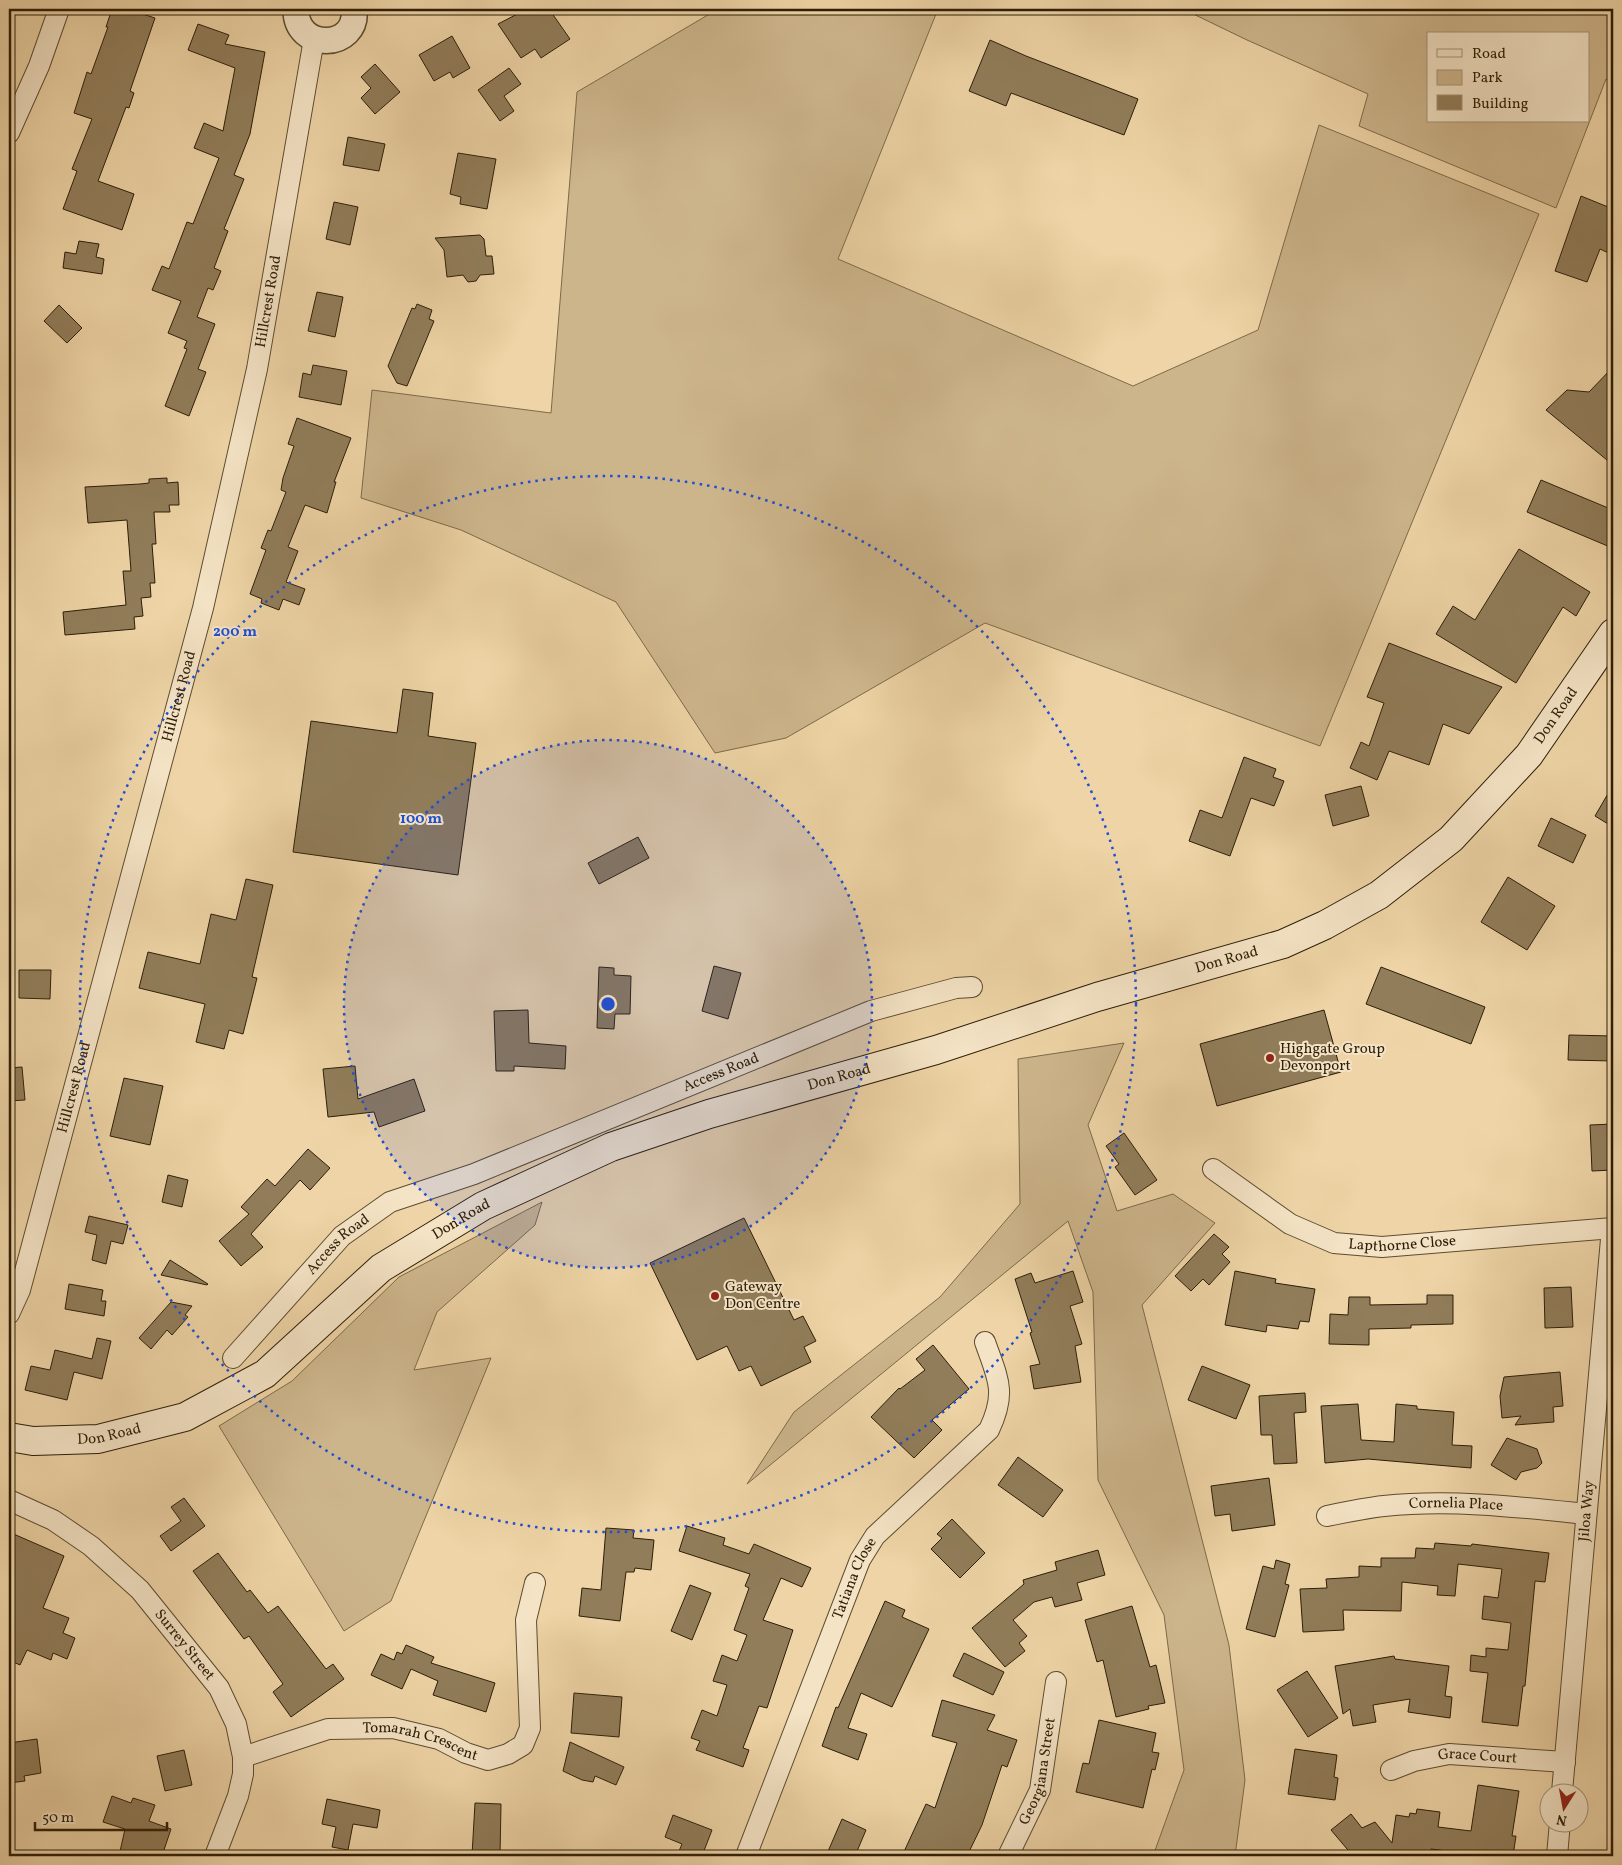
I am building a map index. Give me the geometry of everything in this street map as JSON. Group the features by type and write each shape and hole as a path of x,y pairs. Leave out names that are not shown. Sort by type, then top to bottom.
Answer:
{"main road":[{"name":"Don Road","path":"9,1437 33,1441 98,1439 186,1417 265,1374 381,1268 482,1206 611,1147 709,1114 936,1050 1097,997 1283,944 1325,925 1379,894 1451,839 1529,755 1613,633"}],"street":[{"path":"9,133 39,66 59,9"},
{"path":"295,9 300,26 314,39 324,42 340,38 354,22 357,10"},
{"name":"Hillcrest Road","path":"9,1314 20,1290 203,608 257,369 314,39"},
{"name":"Access Road","path":"233,1358 342,1236 390,1202 474,1174 871,1011 956,988 972,987"},
{"name":"Lapthorne Close","path":"1213,1169 1290,1224 1334,1243 1382,1247 1613,1228"},
{"path":"474,1174 482,1206"},
{"name":"Jiloa Way","path":"1563,1782 1613,1228"},
{"name":"Tatiana Close","path":"746,1856 860,1560 874,1536 990,1430 998,1411 1000,1387 985,1342"},
{"name":"Surrey Street","path":"9,1500 53,1520 91,1546 140,1590 219,1688 236,1724 243,1757 243,1774 238,1796 215,1856"},
{"name":"Cornelia Place","path":"1327,1516 1383,1506 1430,1503 1492,1504 1586,1514"},
{"name":"Tomarah Crescent","path":"243,1757 328,1729 393,1728 439,1739 466,1753 488,1760 508,1754 523,1745 530,1728 526,1620 535,1583"},
{"name":"Georgiana Street","path":"1008,1856 1040,1790 1056,1682"},
{"name":"Grace Court","path":"1391,1770 1414,1761 1449,1754 1565,1762"},
{"path":"1557,1856 1559,1832"}],"green space":[{"path":"718,9 938,9 838,259 1133,386 1258,330 1319,125 1539,214 1320,746 985,623 786,738 715,753 616,602 461,530 361,498 372,390 551,413 577,92"},
{"path":"1183,9 1613,9 1613,82 1606,79 1590,120 1590,32 1427,32 1427,122 1589,122 1556,208 1359,126 1368,94"},
{"path":"1124,1043 1088,1125 1117,1211 1173,1194 1215,1223 1142,1305 1229,1645 1245,1780 1235,1856 1153,1856 1184,1770 1164,1615 1098,1480 1093,1292 1068,1221 747,1484 794,1412 940,1297 1020,1204 1018,1059"},
{"path":"542,1202 535,1225 437,1312 414,1370 491,1358 391,1601 344,1631 219,1426 292,1381 399,1277"}],"building":[{"path":"112,9 127,9 155,18 130,91 134,93 129,108 126,107 98,181 134,194 122,230 63,209 77,171 72,169 92,119 74,113 87,72 91,74 108,27 106,27"},
{"path":"527,9 549,9 570,39 541,58 535,49 521,58 498,24"},
{"path":"198,24 229,35 225,44 265,52 250,134 234,175 244,179 224,229 228,231 214,268 221,271 213,290 208,288 197,317 215,324 198,369 206,372 189,416 165,406 187,349 184,348 187,341 168,333 181,301 152,290 162,266 169,269 187,222 193,224 219,158 194,148 204,123 223,131 235,68 188,50"},
{"path":"452,36 470,68 453,78 450,72 434,81 419,55"},
{"path":"990,40 1026,56 1138,99 1124,135 1011,93 1006,106 969,91"},
{"path":"375,64 400,92 375,114 361,98 371,88 361,77"},
{"path":"509,68 521,84 504,96 514,111 500,121 478,90"},
{"path":"348,137 385,144 379,171 343,165"},
{"path":"458,153 496,159 487,209 460,204 461,197 450,194"},
{"path":"1581,196 1613,209 1613,255 1600,249 1587,282 1555,271"},
{"path":"334,202 358,207 350,245 326,239"},
{"path":"480,235 484,239 486,256 492,256 494,274 480,275 476,281 468,282 463,275 447,277 444,250 435,238"},
{"path":"79,241 99,244 96,257 104,259 102,274 63,268 65,252 76,254"},
{"path":"317,292 343,297 335,337 308,331"},
{"path":"417,304 432,310 429,319 434,321 407,386 397,383 388,366 412,308 415,309"},
{"path":"59,305 82,328 67,343 44,321"},
{"path":"313,365 347,371 341,405 299,397 303,373 311,375"},
{"path":"1613,367 1613,465 1546,410 1567,390 1589,392"},
{"path":"297,418 351,438 334,482 336,482 327,513 305,505 288,547 298,551 286,582 305,589 299,605 283,599 279,610 261,603 262,599 250,594 266,550 261,548 268,530 271,531 286,492 281,490 294,446 288,444"},
{"path":"167,478 167,483 178,482 179,505 169,505 170,512 154,512 156,544 152,544 155,583 150,583 151,597 141,598 143,616 134,617 135,629 65,635 63,612 126,605 123,571 131,571 127,520 88,523 85,487 140,484 149,483 149,479"},
{"path":"1541,480 1613,510 1613,539 1610,547 1527,512"},
{"path":"1519,549 1590,592 1576,616 1563,607 1516,683 1436,634 1453,606 1475,620"},
{"path":"1389,643 1502,687 1469,734 1443,724 1429,765 1389,751 1377,780 1350,768 1361,742 1369,746 1384,703 1367,697"},
{"path":"403,689 433,693 428,736 476,743 458,875 293,852 311,721 397,733"},
{"path":"1244,757 1276,769 1273,777 1284,781 1274,806 1251,798 1230,856 1189,841 1200,810 1222,818"},
{"path":"1613,785 1613,827 1595,816"},
{"path":"1361,786 1369,816 1333,826 1325,795"},
{"path":"1551,818 1586,835 1573,863 1538,846"},
{"path":"638,837 649,858 599,884 588,863"},
{"path":"1508,877 1555,906 1527,950 1481,922"},
{"path":"246,879 273,885 252,977 257,978 243,1034 229,1030 224,1049 196,1042 205,1004 139,988 148,952 200,964 211,914 236,920"},
{"path":"714,966 741,973 728,1019 702,1011"},
{"path":"599,967 614,968 614,975 631,976 630,1014 615,1014 614,1029 597,1028"},
{"path":"1381,967 1485,1007 1471,1044 1366,1004"},
{"path":"19,970 51,970 50,999 19,998"},
{"path":"528,1010 529,1043 566,1046 565,1069 514,1066 514,1071 496,1071 494,1011"},
{"name":"Highgate Group Devonport","path":"1324,1010 1341,1072 1217,1106 1200,1044"},
{"path":"1569,1035 1613,1036 1613,1061 1568,1060"},
{"path":"355,1066 358,1099 414,1079 425,1111 379,1127 374,1112 328,1117 323,1069"},
{"path":"22,1067 25,1100 9,1101 9,1068"},
{"path":"124,1078 163,1086 150,1145 110,1136"},
{"path":"1613,1124 1613,1170 1592,1171 1590,1125"},
{"path":"1124,1133 1157,1180 1135,1195 1115,1167 1119,1164 1106,1146"},
{"path":"308,1149 330,1168 310,1190 300,1180 251,1234 263,1247 241,1266 219,1241 249,1214 241,1207 267,1179 275,1186"},
{"path":"168,1175 188,1180 182,1207 162,1202"},
{"path":"89,1216 128,1225 123,1244 111,1241 106,1264 92,1260 97,1235 85,1232"},
{"path":"744,1218 794,1320 803,1316 816,1341 804,1347 811,1362 761,1386 751,1366 739,1371 727,1346 697,1360 650,1263"},
{"path":"1214,1234 1229,1247 1222,1254 1230,1262 1209,1285 1203,1279 1191,1291 1175,1276"},
{"path":"170,1260 208,1284 161,1275"},
{"path":"1073,1271 1083,1302 1070,1306 1082,1344 1075,1346 1081,1382 1034,1389 1030,1366 1040,1364 1015,1279 1031,1273 1035,1283"},
{"path":"1235,1271 1276,1279 1275,1283 1315,1289 1309,1322 1300,1321 1298,1329 1267,1325 1266,1332 1225,1325"},
{"path":"69,1284 103,1290 101,1301 106,1301 104,1316 65,1309"},
{"path":"1571,1287 1573,1327 1545,1328 1544,1288"},
{"path":"1427,1295 1453,1295 1453,1324 1369,1329 1369,1345 1329,1344 1330,1314 1348,1315 1349,1297 1370,1297 1370,1305 1427,1304"},
{"path":"171,1302 192,1306 185,1315 188,1317 172,1335 167,1330 151,1349 139,1338"},
{"path":"97,1338 111,1341 102,1379 74,1372 67,1400 25,1390 31,1366 50,1370 55,1350 92,1359"},
{"path":"933,1345 969,1389 932,1420 942,1430 914,1458 871,1417 899,1388 925,1370 916,1359"},
{"path":"1202,1366 1250,1385 1236,1419 1188,1400"},
{"path":"1560,1372 1563,1406 1553,1407 1554,1422 1515,1425 1521,1416 1502,1418 1500,1396 1504,1377"},
{"path":"1305,1393 1306,1412 1294,1413 1297,1463 1274,1464 1272,1435 1261,1435 1259,1396"},
{"path":"1358,1404 1361,1440 1394,1442 1396,1404 1417,1406 1417,1409 1454,1412 1452,1445 1472,1446 1471,1468 1368,1459 1325,1463 1321,1406"},
{"path":"1507,1438 1537,1449 1542,1463 1537,1468 1521,1472 1516,1480 1491,1465"},
{"path":"1018,1457 1063,1490 1043,1517 998,1485"},
{"path":"1269,1478 1275,1525 1232,1531 1230,1514 1215,1516 1211,1486"},
{"path":"184,1498 205,1526 171,1551 160,1536 181,1521 171,1507"},
{"path":"952,1519 985,1553 960,1578 931,1549 942,1538 937,1534"},
{"path":"687,1526 725,1538 723,1545 749,1554 754,1544 811,1568 802,1587 781,1578 763,1620 793,1630 767,1708 759,1706 743,1748 749,1750 743,1767 696,1750 700,1741 691,1738 702,1710 717,1716 727,1685 713,1681 722,1655 737,1661 747,1635 734,1630 749,1588 745,1586 750,1574 679,1551"},
{"path":"606,1528 634,1530 633,1538 654,1540 651,1570 635,1568 634,1572 626,1572 620,1621 579,1616 582,1588 601,1590"},
{"path":"9,1532 64,1556 43,1608 69,1618 63,1633 75,1638 67,1659 53,1653 51,1660 27,1650 20,1665 9,1660"},
{"path":"1435,1543 1471,1546 1472,1544 1549,1553 1545,1582 1535,1581 1525,1686 1523,1686 1518,1726 1482,1722 1488,1673 1470,1671 1471,1655 1486,1657 1486,1648 1508,1650 1511,1623 1482,1619 1484,1596 1498,1598 1502,1569 1458,1564 1455,1596 1437,1595 1438,1586 1402,1582 1401,1611 1343,1610 1344,1630 1303,1632 1300,1589 1327,1588 1326,1579 1359,1577 1359,1566 1381,1567 1381,1558 1415,1558 1416,1548 1434,1549"},
{"path":"1098,1550 1105,1575 1077,1583 1082,1600 1055,1607 1052,1597 1034,1602 1013,1620 1027,1636 1019,1643 1025,1651 1005,1667 972,1628 1024,1584 1023,1580 1057,1570 1055,1562"},
{"path":"218,1553 247,1592 250,1590 268,1613 278,1606 326,1669 333,1664 344,1679 291,1717 273,1692 283,1684 249,1636 244,1639 193,1571"},
{"path":"1276,1560 1290,1564 1285,1584 1289,1585 1275,1637 1246,1629 1263,1566 1274,1569"},
{"path":"690,1585 711,1593 692,1640 671,1631"},
{"path":"885,1601 905,1610 902,1617 929,1629 892,1707 861,1693 848,1728 867,1734 858,1760 822,1746 836,1707 838,1708"},
{"path":"1132,1606 1150,1667 1156,1665 1165,1703 1148,1706 1149,1709 1116,1717 1103,1660 1097,1662 1085,1620"},
{"path":"406,1645 434,1657 431,1663 495,1683 486,1712 433,1695 438,1681 411,1669 402,1689 371,1675 381,1654 394,1660 397,1652 402,1654"},
{"path":"964,1653 1004,1672 993,1695 953,1676"},
{"path":"1394,1656 1395,1659 1449,1666 1445,1696 1452,1697 1450,1718 1408,1712 1410,1699 1373,1705 1376,1722 1353,1726 1350,1709 1343,1714 1335,1666"},
{"path":"1307,1671 1338,1718 1308,1737 1277,1690"},
{"path":"574,1693 622,1697 619,1737 571,1733"},
{"path":"942,1700 995,1715 987,1730 1017,1740 1007,1767 1002,1765 982,1825 967,1856 902,1856 926,1804 935,1808 957,1743 932,1736"},
{"path":"1099,1720 1156,1733 1152,1752 1159,1753 1155,1770 1152,1769 1143,1808 1076,1792 1083,1763 1089,1764"},
{"path":"37,1739 41,1773 24,1776 25,1781 9,1783 9,1743"},
{"path":"570,1742 624,1767 616,1785 595,1776 593,1782 582,1780 563,1771"},
{"path":"1295,1749 1337,1755 1334,1777 1338,1778 1335,1800 1288,1794"},
{"path":"184,1750 192,1785 165,1791 157,1756"},
{"path":"1478,1785 1519,1791 1512,1836 1516,1836 1513,1856 1472,1856 1472,1854 1431,1849 1430,1856 1353,1856 1331,1830 1351,1814 1362,1828 1375,1822 1392,1843 1396,1815 1409,1817 1410,1813 1416,1814 1417,1809 1440,1812 1438,1827 1471,1831"},
{"path":"112,1796 131,1803 133,1798 155,1805 149,1821 171,1829 162,1856 119,1856 125,1829 103,1822"},
{"path":"327,1799 380,1810 377,1828 353,1824 348,1850 332,1847 336,1827 322,1824"},
{"path":"475,1803 501,1804 500,1856 472,1855"},
{"path":"673,1815 712,1830 702,1856 677,1856 682,1844 665,1837"},
{"path":"842,1819 866,1830 855,1856 826,1856"}],"place":[{"name":"Highgate Group Devonport","path":"1270,1058"},
{"name":"Gateway Don Centre","path":"715,1296"}]}
